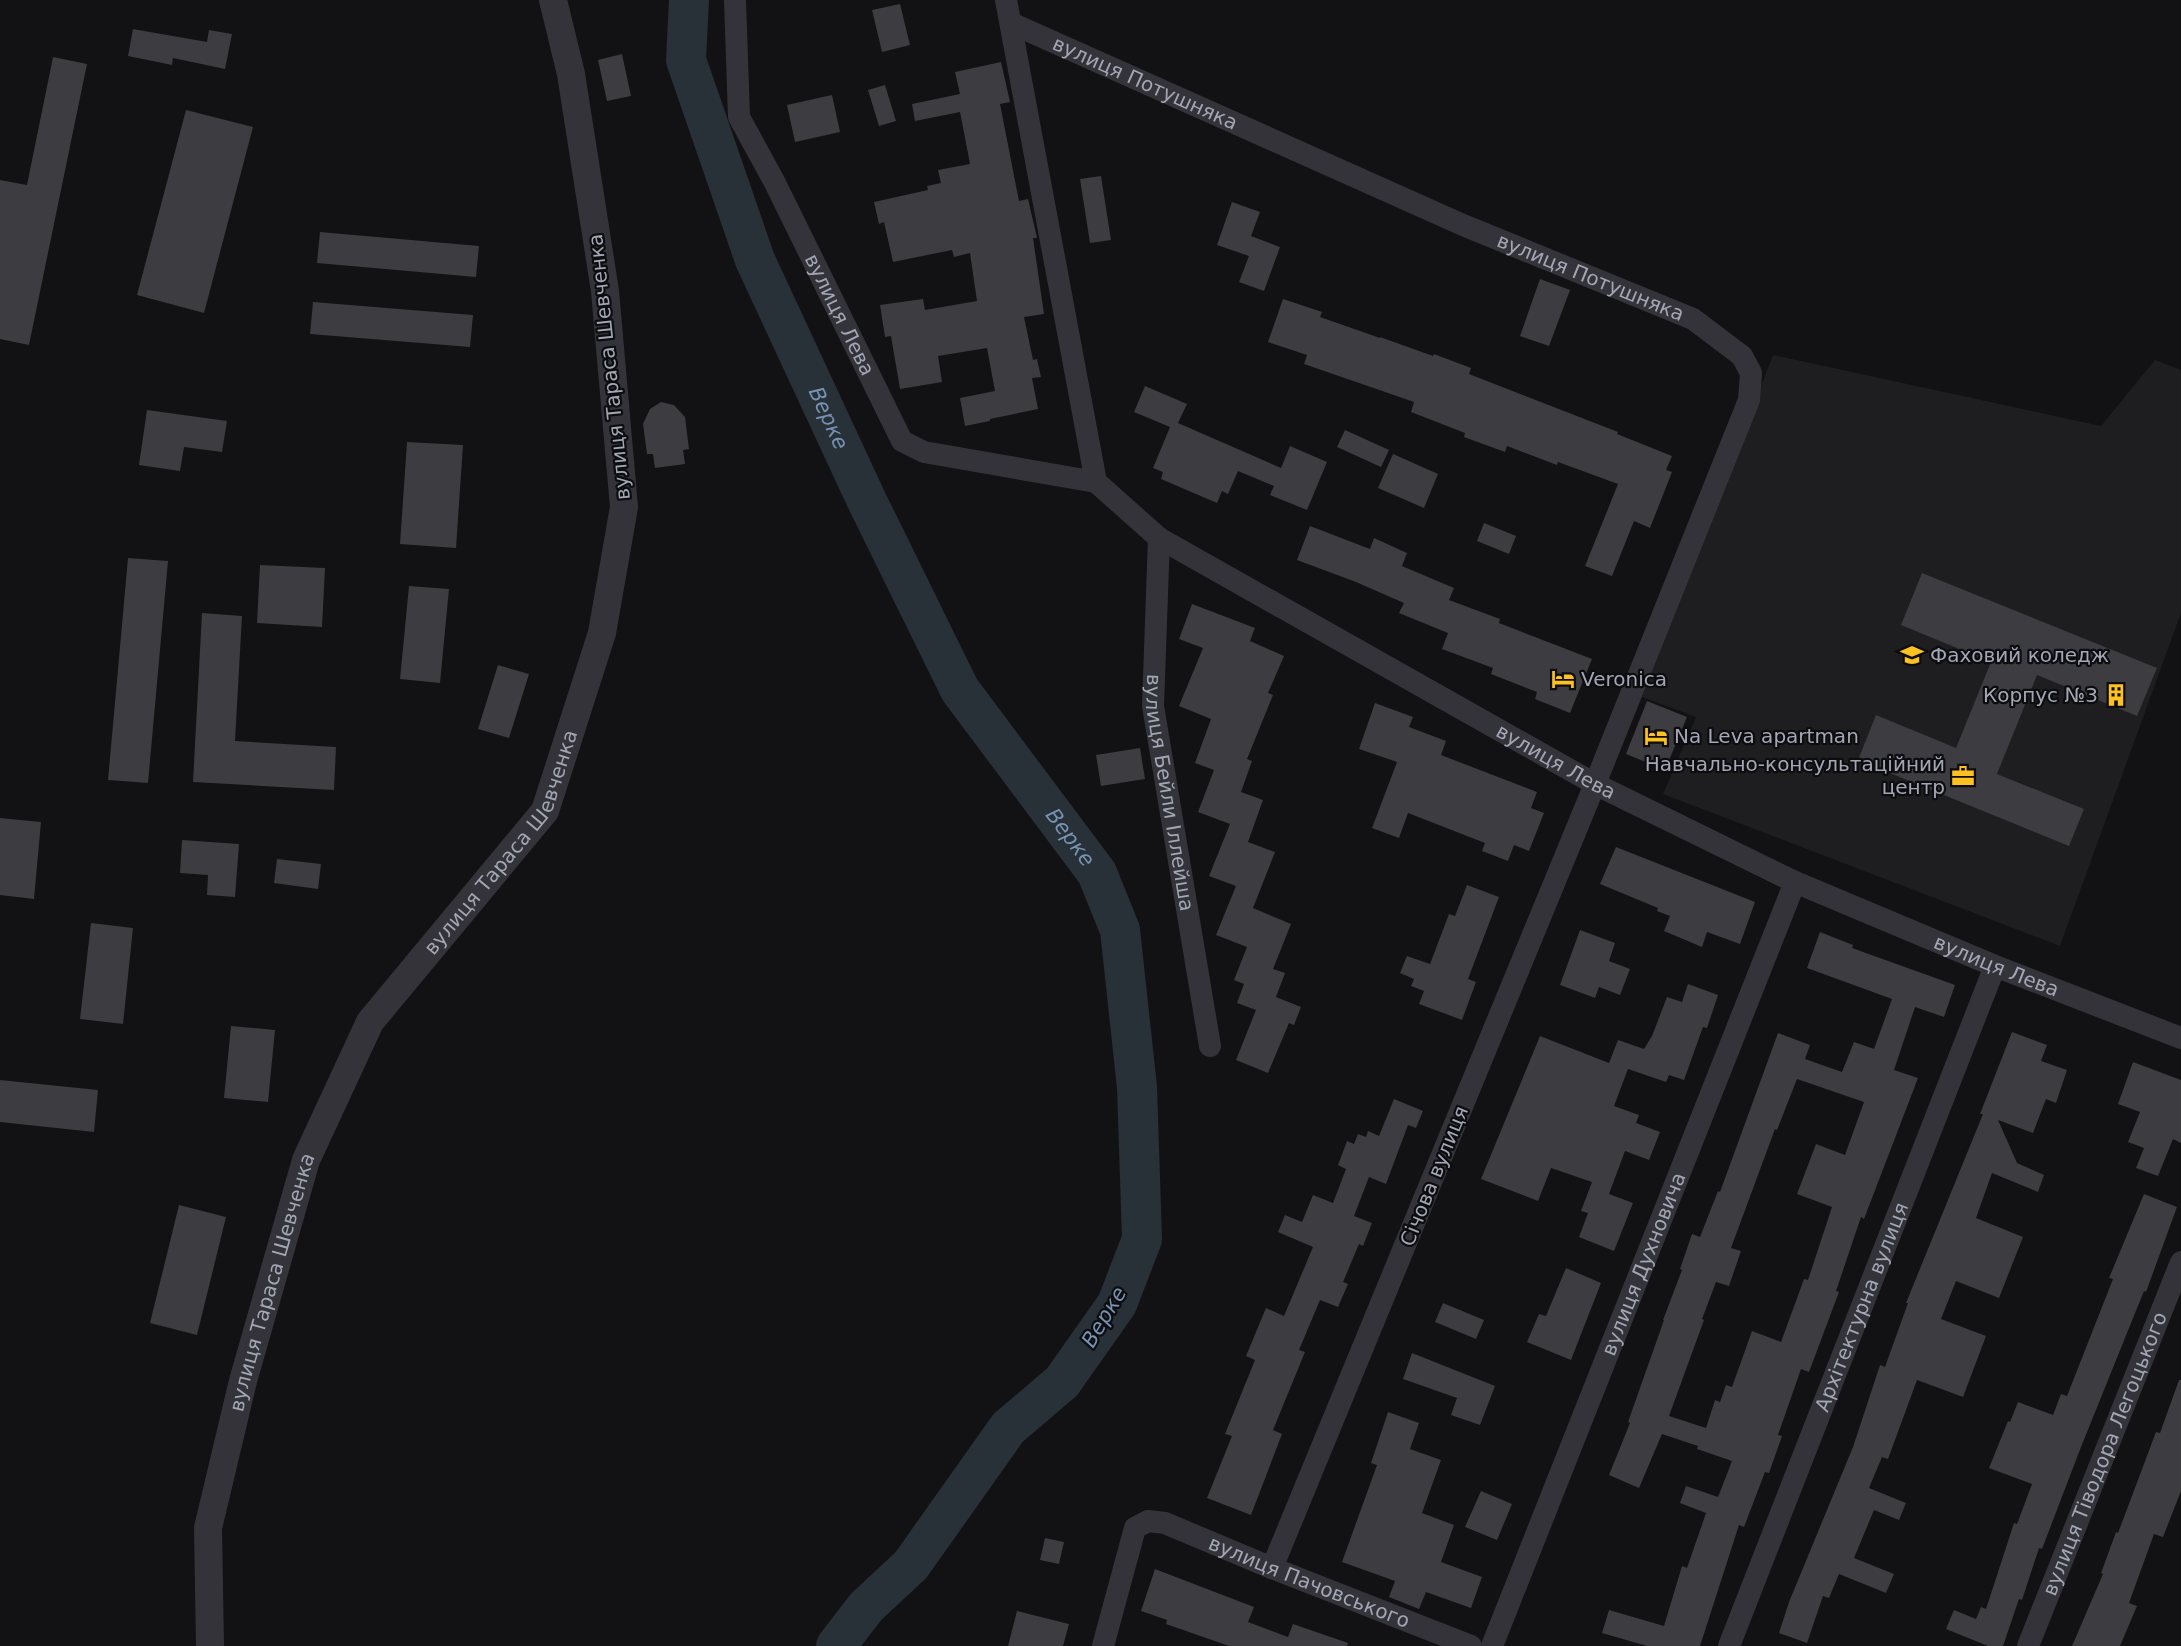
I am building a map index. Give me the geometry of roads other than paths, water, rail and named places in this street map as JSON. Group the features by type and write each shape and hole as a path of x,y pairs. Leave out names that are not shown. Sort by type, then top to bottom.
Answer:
{"street":[{"name":"вулиця Тараса Шевченка","path":"210,1646 208,1528 243,1381 306,1160 370,1022 545,811 602,633 624,507 605,291 571,74 553,0"},
{"name":"вулиця Лева","path":"735,0 739,117 774,181 902,441 924,452 1096,482 1159,537 1595,784 1795,882 1995,966 2181,1038"},
{"path":"1006,0 1096,482"},
{"name":"вулиця Потушняка","path":"1011,23 1463,225 1693,319 1742,356 1751,373 1749,400 1595,784"},
{"name":"вулиця Бейли Іллейша","path":"1159,537 1153,706 1210,1046"},
{"name":"Січова вулиця","path":"1272,1568 1595,784"},
{"name":"вулиця Духновича","path":"1492,1646 1795,882"},
{"name":"Архітектурна вулиця","path":"1729,1646 1995,966"},
{"name":"вулиця Тіводора Легоцького","path":"2028,1646 2181,1262"},
{"name":"вулиця Пачовського","path":"1103,1646 1135,1528 1148,1521 1165,1523 1272,1568 1471,1646"}],"waterway":[{"name":"Верке","path":"689,0 686,60 755,260 866,499 960,690 1097,873 1120,930 1137,1087 1142,1239 1117,1304 1062,1382 1008,1428 911,1565 866,1607 836,1646"}],"place":[{"name":"Фаховий коледж","path":"1912,655"},
{"name":"Veronica","path":"1563,679"},
{"name":"Корпус №3","path":"2116,695"},
{"name":"Na Leva apartman","path":"1656,736"},
{"name":"Навчально-консультаційний центр","path":"1963,776"}]}
